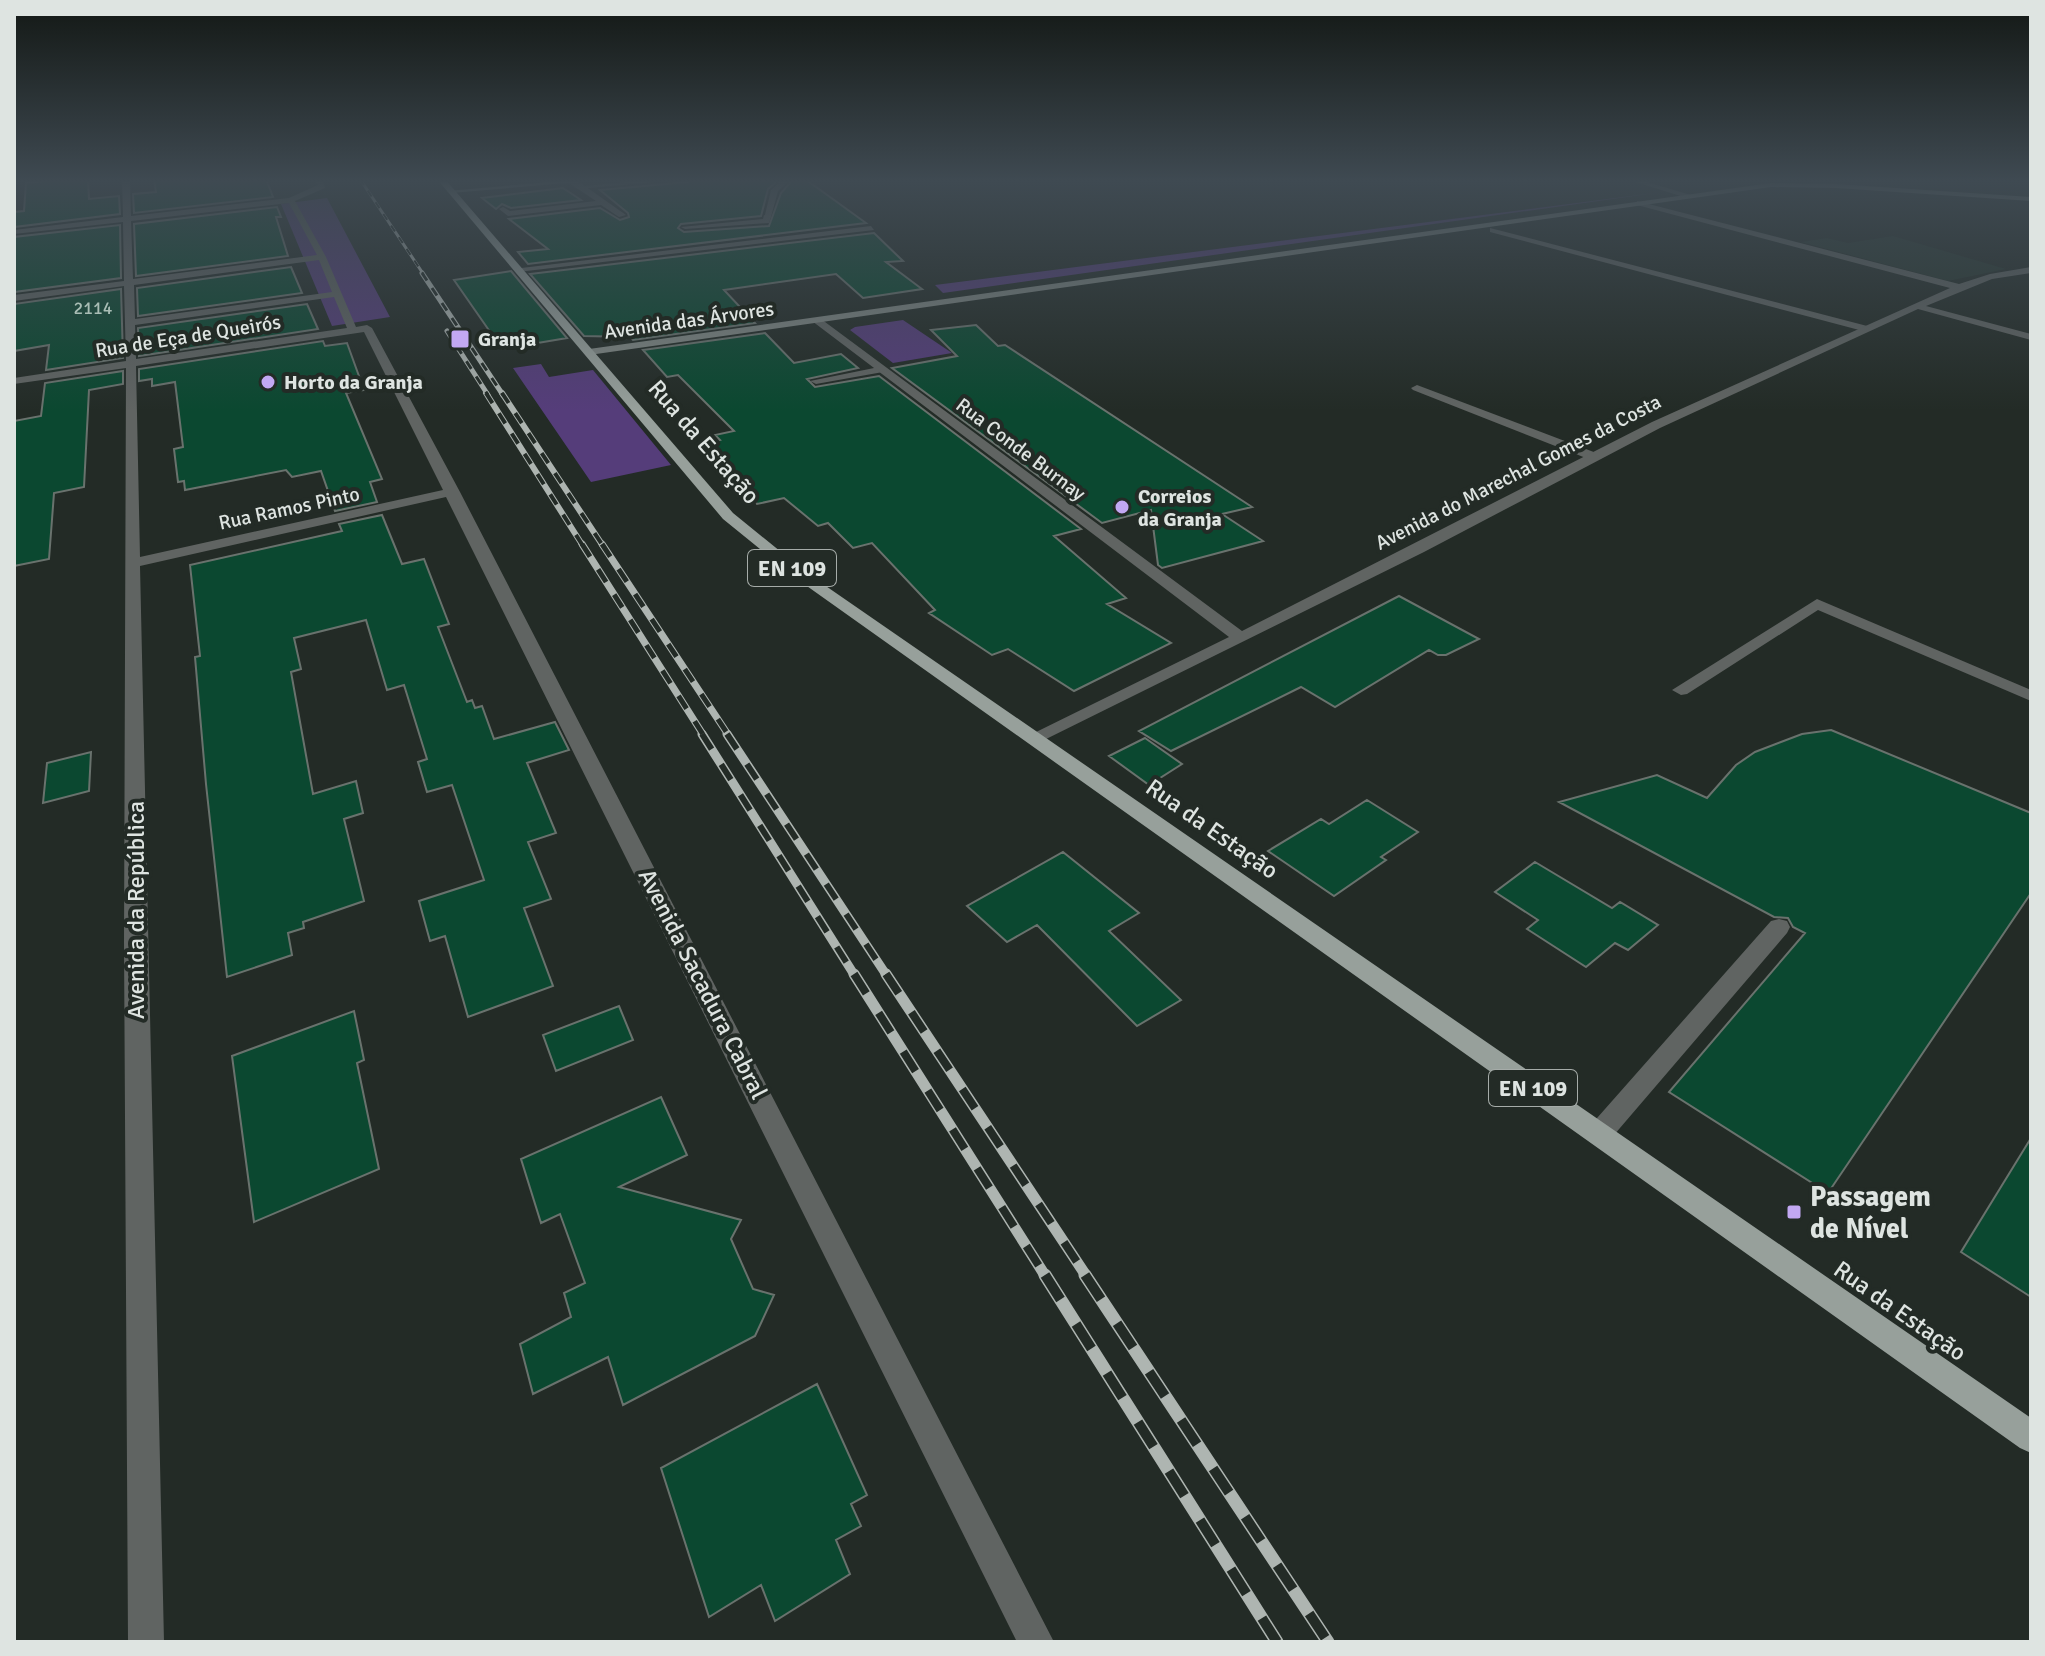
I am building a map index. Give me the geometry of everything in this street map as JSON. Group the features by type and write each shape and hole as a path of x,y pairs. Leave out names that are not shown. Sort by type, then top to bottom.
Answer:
{"main road":[{"name":"Rua da Estação","path":"507,256 728,516 802,576 2031,1437"},
{"name":"Avenida das Árvores","path":"589,352 1268,256"}],"street":[{"name":"Avenida da República","path":"127,256 134,563 135,942 146,1642"},
{"path":"518,269 628,256"},
{"path":"1592,256 1867,329"},
{"path":"1842,256 1959,287"},
{"path":"14,298 322,257"},
{"name":"Avenida Sacadura Cabral","path":"322,257 337,294 360,328 453,492 1036,1642"},
{"name":"Avenida do Marechal Gomes da Costa","path":"1036,739 1656,425 1959,287 1990,277 2031,270"},
{"path":"129,323 337,294"},
{"path":"1917,306 2031,337"},
{"name":"Rua Conde Burnay","path":"817,321 1240,637"},
{"name":"Rua de Eça de Queirós","path":"14,381 360,328"},
{"path":"816,381 879,370"},
{"path":"1417,388 1595,457"},
{"name":"Rua Ramos Pinto","path":"134,563 453,492"},
{"path":"1681,690 1817,604 2031,696"},
{"path":"1599,1134 1779,927"}],"shaded area":[{"path":"303,256 358,256 390,317 332,326"},
{"path":"1160,256 1204,256 943,293 935,285"},
{"path":"1855,256 1962,256 2006,269 1948,281"},
{"path":"903,320 952,353 893,363 850,330"},
{"path":"541,364 549,377 593,370 671,465 591,482 513,368"}],"building":[{"path":"14,256 121,256 121,278 14,292"},
{"path":"135,256 286,256 136,276"},
{"path":"522,256 592,256 528,264"},
{"path":"679,256 898,256 903,261 886,262 922,289 863,298 836,274 724,290 755,323 633,340 630,337 584,336 530,274"},
{"path":"291,267 302,293 138,316 137,288"},
{"path":"511,271 567,338 502,349 454,280"},
{"path":"121,289 123,358 46,370 49,345 14,351 14,304"},
{"path":"307,304 318,329 139,356 138,328"},
{"path":"976,325 998,346 1005,345 1252,507 1222,514 1263,541 1162,568 1158,565 1151,510 1102,523 892,368 957,356 931,330"},
{"path":"765,333 794,363 841,354 858,368 807,379 815,387 879,376 1081,529 1054,536 1126,598 1107,604 1171,643 1074,691 1008,649 992,655 929,613 935,610 872,543 853,548 828,523 818,526 784,498 757,504 708,443 720,440 715,435 734,431 678,375 667,377 643,350"},
{"path":"323,341 325,346 347,343 364,390 346,393 382,479 370,482 377,502 335,511 321,471 292,477 286,470 185,490 184,481 178,482 174,449 183,447 175,382 152,386 152,379 139,381 139,369"},
{"path":"123,371 123,384 89,390 84,487 54,493 49,559 14,566 14,421 41,416 45,383"},
{"path":"382,515 402,564 424,559 449,624 438,627 467,702 472,700 475,708 482,706 494,739 555,722 569,750 527,763 556,833 528,842 551,899 524,908 553,986 468,1017 445,936 430,941 419,901 484,880 452,785 427,792 418,762 427,759 404,685 387,690 366,620 294,638 301,669 291,672 313,794 356,781 363,813 344,819 364,901 303,922 304,928 288,933 292,955 227,977 206,784 195,657 200,656 190,565 342,531 339,524"},
{"path":"1399,596 1479,639 1446,655 1429,650 1335,707 1301,687 1171,751 1139,731"},
{"path":"1831,730 2031,813 2031,893 1828,1193 1669,1092 1805,933 1793,927 1788,918 1774,917 1559,802 1657,775 1707,798 1736,765 1755,752 1802,734"},
{"path":"1145,738 1182,764 1149,785 1109,756"},
{"path":"91,752 89,791 43,803 47,763"},
{"path":"1367,800 1418,832 1381,857 1386,860 1334,896 1268,851 1321,819 1329,824"},
{"path":"1063,852 1139,913 1109,931 1181,1000 1137,1026 1037,925 1007,942 967,906"},
{"path":"1535,862 1612,908 1620,902 1658,925 1628,950 1615,943 1586,967 1527,929 1538,920 1495,892"},
{"path":"619,1006 633,1040 556,1071 543,1035"},
{"path":"354,1011 364,1060 357,1063 379,1169 254,1222 232,1056"},
{"path":"661,1097 687,1155 619,1187 741,1220 731,1239 753,1289 774,1295 755,1336 623,1405 608,1357 533,1394 520,1344 571,1317 564,1293 585,1283 560,1214 541,1223 521,1159"},
{"path":"2031,1138 2031,1297 1961,1252"},
{"path":"817,1384 867,1495 851,1504 861,1526 836,1540 850,1574 775,1621 761,1585 709,1617 661,1468"}],"railway":[{"path":"412,256 424,275"},
{"path":"422,273 503,395"},
{"path":"447,331 488,395"},
{"path":"486,393 583,546"},
{"path":"502,393 603,546"},
{"path":"582,544 704,736"},
{"path":"602,544 729,736"},
{"path":"702,734 855,976"},
{"path":"727,734 887,976"},
{"path":"854,974 1046,1277"},
{"path":"886,974 1087,1277"},
{"path":"1045,1275 1277,1642"},
{"path":"1085,1275 1328,1642"}],"place":[{"name":"Granja","path":"460,339"},
{"name":"Horto da Granja","path":"268,382"},
{"name":"Correios da Granja","path":"1122,507"},
{"name":"Passagem de Nível","path":"1794,1212"}]}
